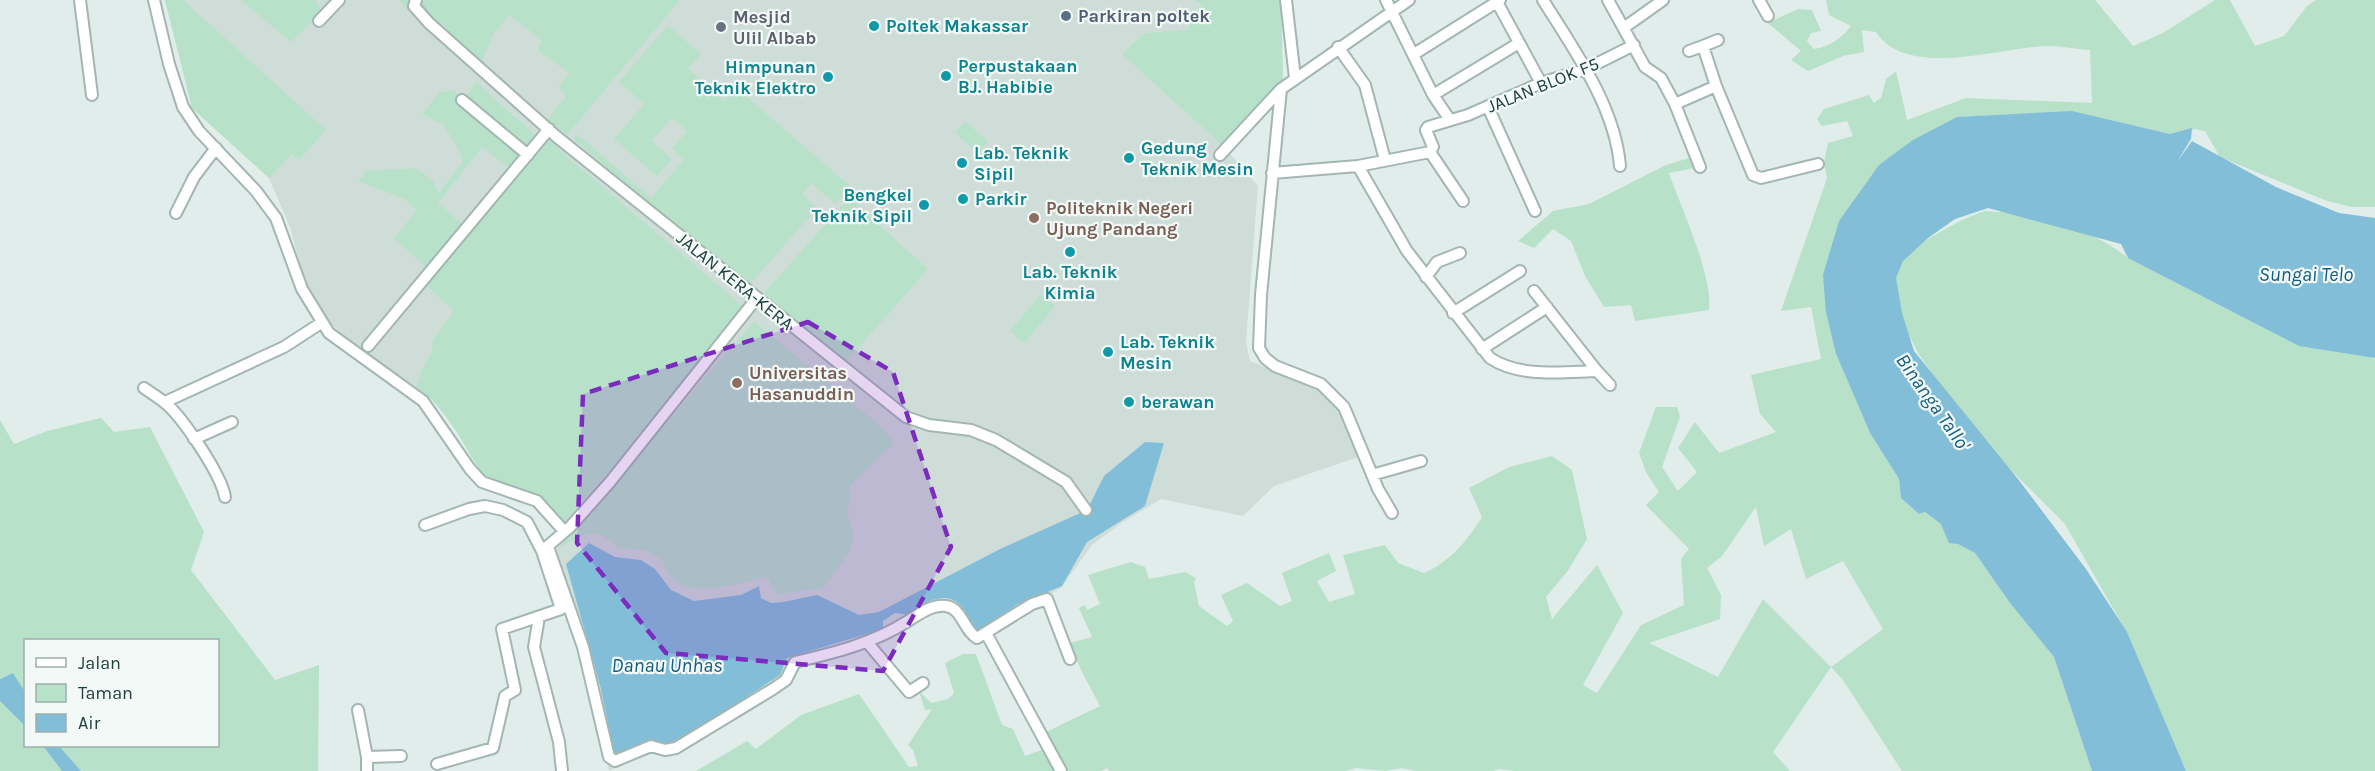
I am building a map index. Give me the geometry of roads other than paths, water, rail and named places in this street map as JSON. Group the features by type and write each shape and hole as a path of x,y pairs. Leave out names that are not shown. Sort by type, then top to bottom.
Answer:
{"street":[{"path":"80,0 92,94"},
{"path":"154,0 169,64 183,107 199,130 211,155 256,191 276,218 315,326 423,401 470,469 482,482 537,501 553,541 583,647 609,757 615,761 651,746 664,750 676,748 786,680 795,662 867,642 892,631 932,607 947,606 956,610 974,637 979,637 1032,604 1047,599 1070,659"},
{"path":"319,21 339,0"},
{"path":"1286,0 1295,78"},
{"path":"1220,155 1281,89 1338,47 1389,5 1409,0"},
{"path":"1543,0 1586,69 1617,143 1620,166"},
{"path":"1608,0 1625,27 1645,67 1661,78 1675,104 1700,167"},
{"path":"1625,27 1664,0"},
{"path":"1759,0 1768,16"},
{"path":"1414,54 1499,1 1541,83"},
{"name":"JALAN KERA-KERA","path":"413,2 429,23 549,129 756,299 906,417 929,425 971,430 996,440 1066,482 1086,510"},
{"path":"1389,5 1433,95 1450,120"},
{"path":"1689,51 1718,40"},
{"path":"1433,95 1519,43"},
{"name":"JALAN BLOK F5","path":"1430,152 1433,147 1427,128 1488,107 1541,83 1586,69 1634,45"},
{"path":"1703,46 1716,86 1753,176 1761,178 1818,164"},
{"path":"1338,47 1365,85 1385,160"},
{"path":"1675,104 1716,86"},
{"path":"1281,89 1272,173 1259,348 1275,366 1321,384 1344,407 1363,447 1372,475 1392,513"},
{"path":"462,100 528,155"},
{"path":"1488,107 1535,211"},
{"path":"368,346 549,129"},
{"path":"1272,173 1358,166 1430,152 1463,201"},
{"path":"176,213 194,177 211,155"},
{"path":"1358,166 1407,251 1453,314 1482,349 1498,363 1548,373 1597,371"},
{"path":"1426,277 1437,262 1460,253"},
{"path":"1453,314 1520,271"},
{"path":"1534,291 1610,385"},
{"path":"553,541 610,482 756,299"},
{"path":"1482,349 1546,307"},
{"path":"165,402 284,347 315,326"},
{"path":"144,388 165,402 194,440 223,483 225,496"},
{"path":"194,440 232,422"},
{"path":"1372,475 1421,461"},
{"path":"425,525 469,509 485,506 503,510 527,522 553,541 561,609 502,629 515,690 505,696 493,748 437,764"},
{"path":"539,617 534,647 558,742 560,770"},
{"path":"986,633 1061,771"},
{"path":"867,642 909,692 923,683"},
{"path":"358,710 368,757 367,771"},
{"path":"368,757 401,756"}],"water":[{"path":"2072,111 2170,134 2192,128 2191,139 2177,162 2192,141 2276,187 2339,213 2375,218 2375,358 2299,346 2128,258 2121,244 1988,208 1955,219 1928,238 1903,261 1896,278 1902,313 1914,351 2018,479 2086,569 2127,632 2186,771 2092,771 2054,657 2010,603 1975,553 1958,544 1949,543 1941,524 1925,512 1919,514 1901,498 1899,479 1870,433 1836,354 1826,312 1823,275 1839,221 1879,165 1913,140 1957,117"},
{"name":"Danau Unhas","path":"1145,442 1164,443 1145,506 1087,542 1062,586 1016,605 979,633 975,632 961,606 948,599 941,598 927,602 909,615 895,613 883,621 883,629 787,658 780,675 669,748 615,757 601,689 566,564 589,543 615,557 641,560 655,569 671,590 694,601 741,595 759,586 761,598 771,603 817,595 859,615 879,612 1000,549 1087,510 1104,476"},
{"path":"13,673 24,690 24,725 0,701 0,679"},
{"path":"44,747 60,747 81,771 62,771"}],"place":[{"name":"Parkiran poltek","path":"1066,16"},
{"name":"Poltek Makassar","path":"874,26"},
{"name":"Mesjid Ulil Albab","path":"721,27"},
{"name":"Perpustakaan BJ. Habibie","path":"946,76"},
{"name":"Himpunan Teknik Elektro","path":"828,77"},
{"name":"Gedung Teknik Mesin","path":"1129,158"},
{"name":"Lab. Teknik Sipil","path":"962,163"},
{"name":"Parkir","path":"963,199"},
{"name":"Bengkel Teknik Sipil","path":"924,205"},
{"name":"Politeknik Negeri Ujung Pandang","path":"1034,218"},
{"name":"Lab. Teknik Kimia","path":"1070,252"},
{"name":"Lab. Teknik Mesin","path":"1108,352"},
{"name":"Universitas Hasanuddin","path":"737,383"},
{"name":"berawan","path":"1129,402"}],"water label":[{"name":"Sungai Telo","path":"2306,274"},
{"name":"Binanga Tallo'","path":"1933,402"}]}
